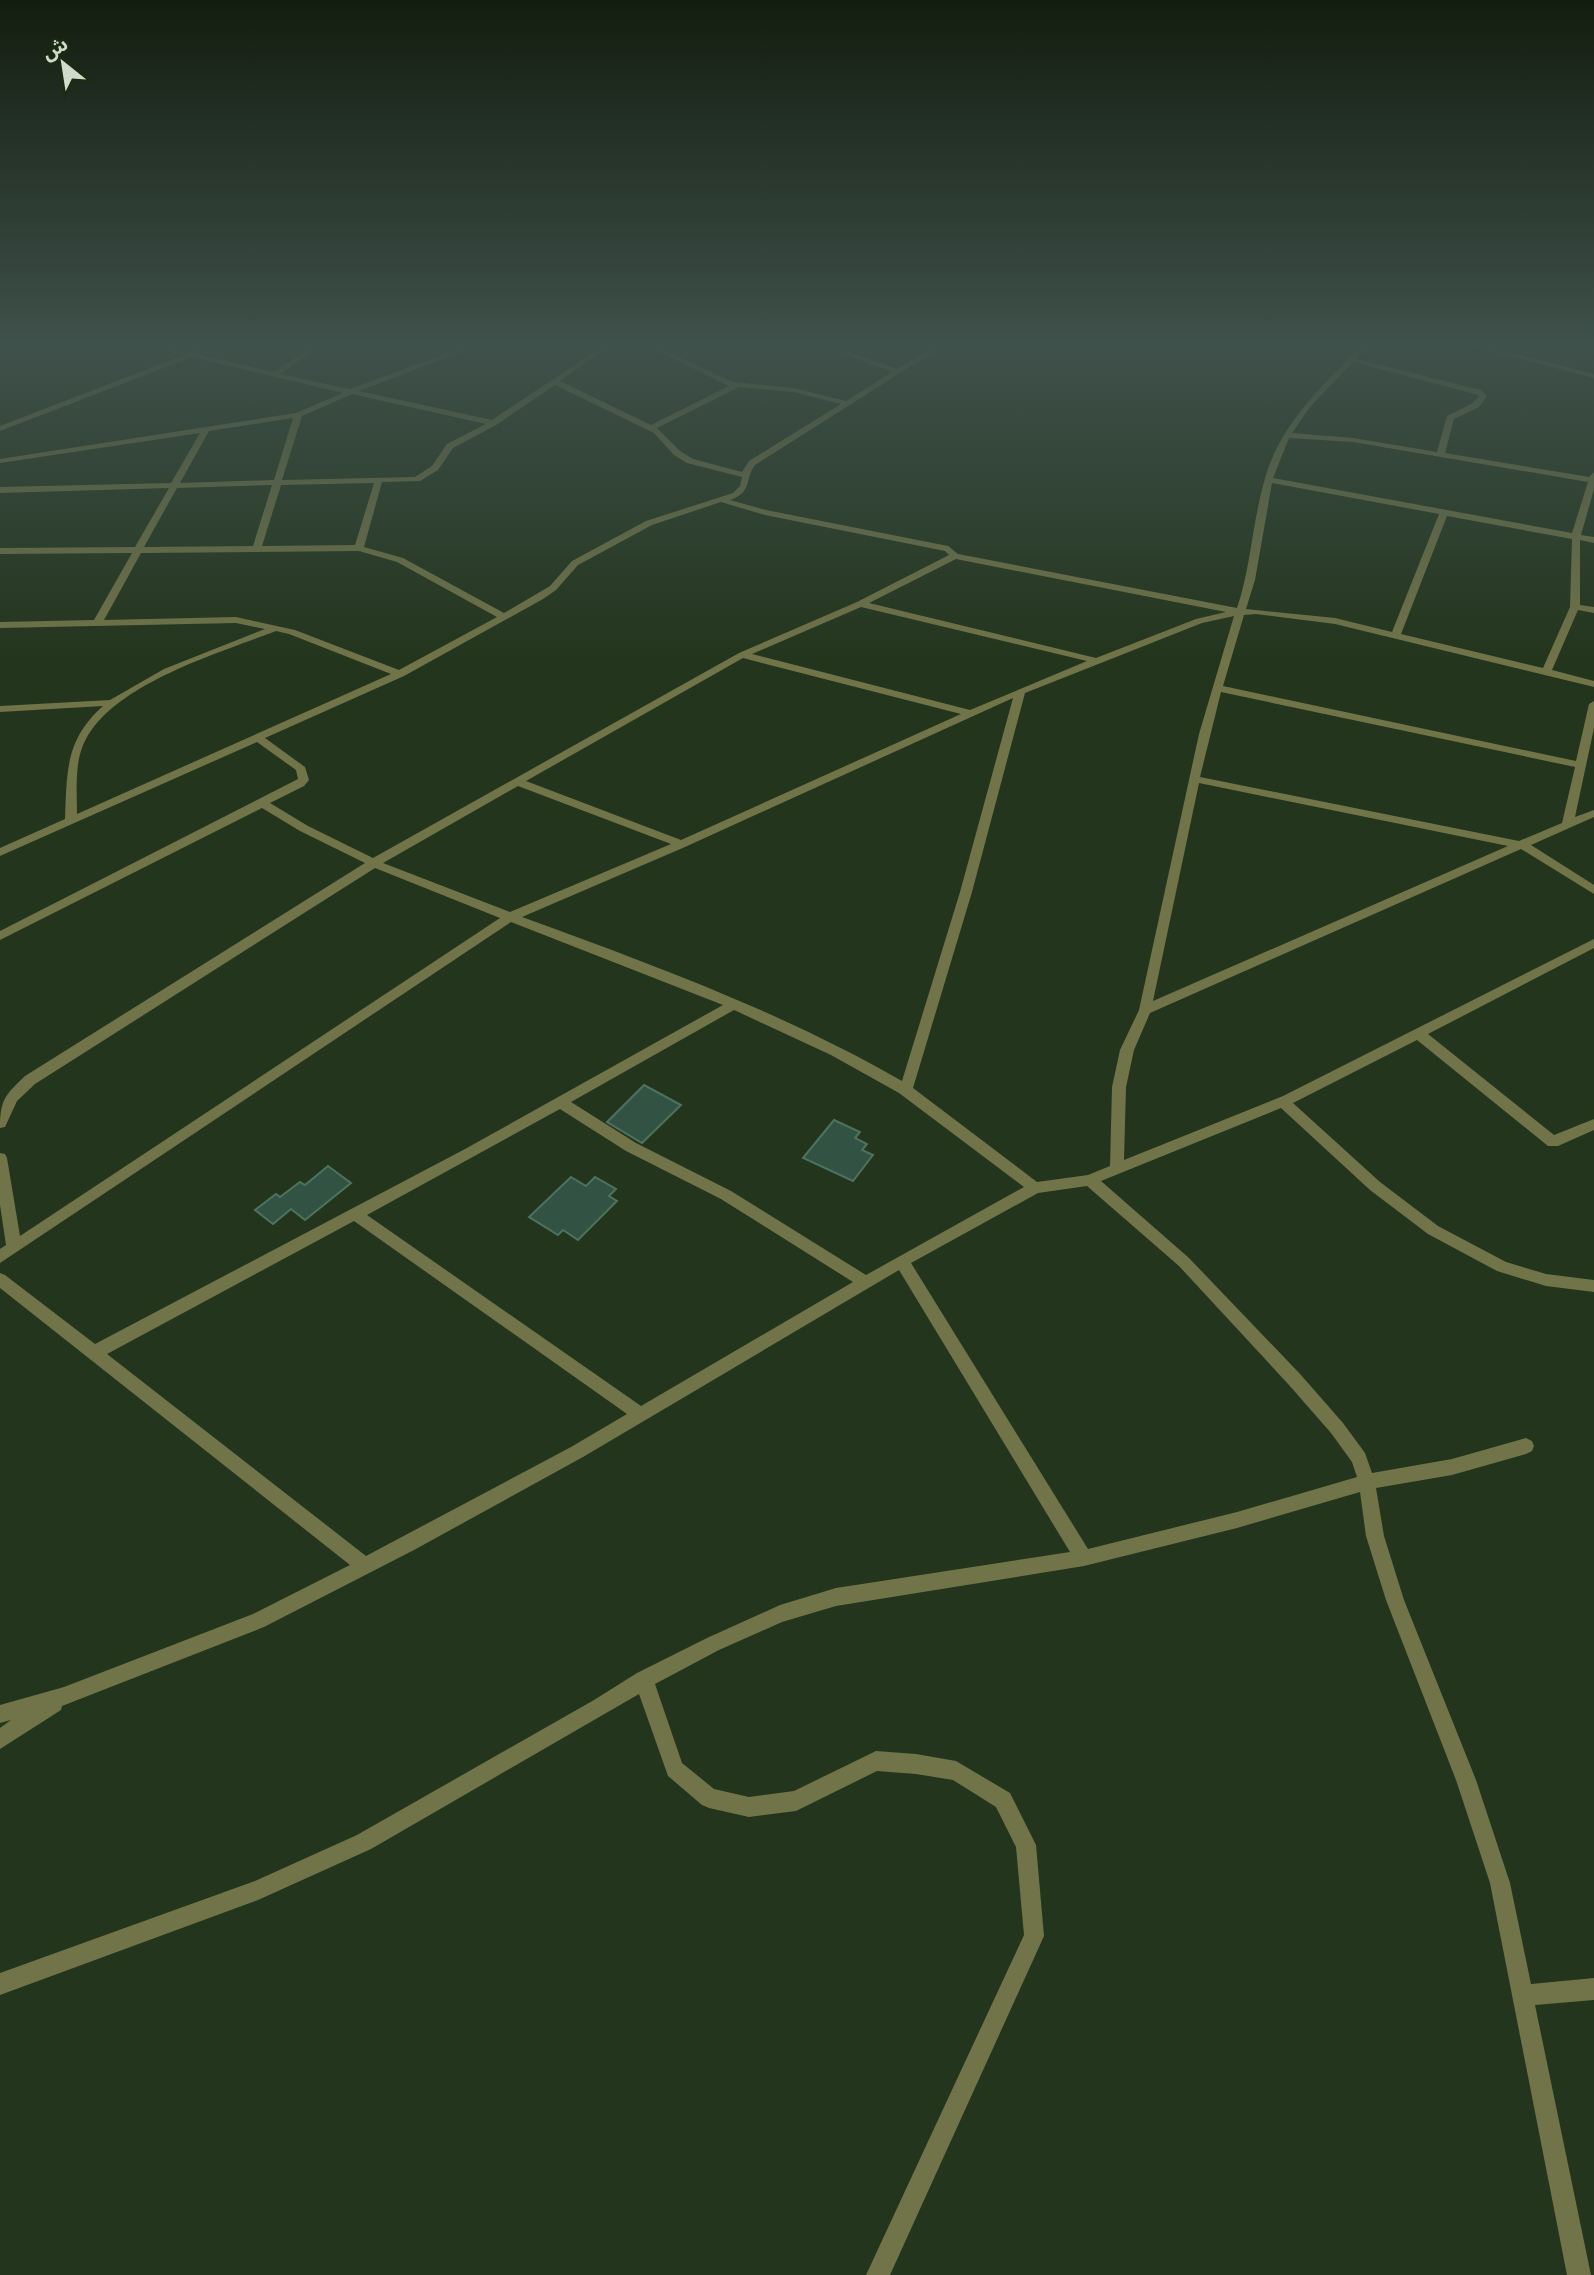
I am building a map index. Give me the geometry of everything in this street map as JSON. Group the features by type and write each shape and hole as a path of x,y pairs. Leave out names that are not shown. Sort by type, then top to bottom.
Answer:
{"street":[{"path":"0,461 69,450"},
{"path":"97,623 193,450"},
{"path":"257,548 288,450"},
{"path":"0,490 175,484 409,481 426,476 447,450"},
{"path":"677,450 690,461 746,476"},
{"path":"0,852 400,674 552,588 575,563 649,523 736,495 744,487 752,463 772,450"},
{"path":"1117,1169 1119,1087 1127,1050 1145,1010 1194,779 1217,688 1249,590 1268,480 1281,450"},
{"path":"1412,450 1593,477 1576,536 1574,607 1546,672"},
{"path":"1440,455 1441,450"},
{"path":"1268,480 1594,540"},
{"path":"359,548 378,482"},
{"path":"722,500 765,512 948,549 955,556 1240,612"},
{"path":"1395,637 1444,512"},
{"path":"0,551 359,548 400,560 503,616"},
{"path":"0,1123 11,1098 30,1080 374,863 743,655 860,604 955,556"},
{"path":"860,604 1098,662"},
{"path":"1574,607 1594,610"},
{"path":"0,1257 508,918 681,844 1020,692 1199,621 1256,611 1335,621 1594,684"},
{"path":"0,625 236,620 276,628 336,647 400,674"},
{"path":"71,819 74,772 80,741 96,715 110,703 157,677 276,628"},
{"path":"743,655 972,714"},
{"path":"1217,688 1579,765"},
{"path":"905,1090 966,892 1020,692"},
{"path":"0,709 110,703"},
{"path":"1567,826 1594,704"},
{"path":"0,936 300,784 304,774 257,737"},
{"path":"1194,779 1524,846 1594,890"},
{"path":"518,782 681,844"},
{"path":"262,803 316,836 374,863 508,918 617,957 810,1040 905,1090 1035,1188"},
{"path":"1145,1010 1594,813"},
{"path":"0,1714 64,1696 258,1621 577,1452 865,1282 1035,1188 1090,1180 1283,1102 1594,943"},
{"path":"93,1353 355,1214 733,1005"},
{"path":"1419,1034 1553,1142 1594,1124"},
{"path":"560,1102 631,1147 726,1195 865,1282"},
{"path":"1283,1102 1375,1186 1433,1230 1502,1267 1546,1280 1594,1286"},
{"path":"0,1158 14,1248"},
{"path":"1090,1180 1184,1262 1295,1380 1359,1458 1367,1482 1375,1536 1395,1600 1466,1780 1500,1883 1579,2275"},
{"path":"355,1214 640,1414"},
{"path":"902,1261 1084,1558"},
{"path":"0,1279 365,1566"},
{"path":"0,1984 258,1891 364,1842 644,1680 713,1644 780,1614 836,1597 1084,1558 1237,1520 1367,1482 1452,1467 1526,1446"},
{"path":"644,1680 675,1769 709,1798 749,1807 796,1801 876,1761 916,1764 956,1771 1003,1800 1026,1845 1034,1936 878,2275"},
{"path":"0,1739 64,1696"},
{"path":"1522,1995 1594,1989"}],"building":[{"path":"644,1085 681,1105 642,1143 607,1122"},
{"path":"834,1120 860,1132 855,1138 867,1144 862,1150 873,1155 853,1181 803,1158"},
{"path":"328,1166 351,1183 305,1220 291,1209 273,1224 255,1210 276,1194 280,1197 300,1182 305,1185"},
{"path":"571,1177 586,1186 595,1177 616,1189 609,1196 617,1201 578,1240 563,1230 558,1235 529,1217"}]}
